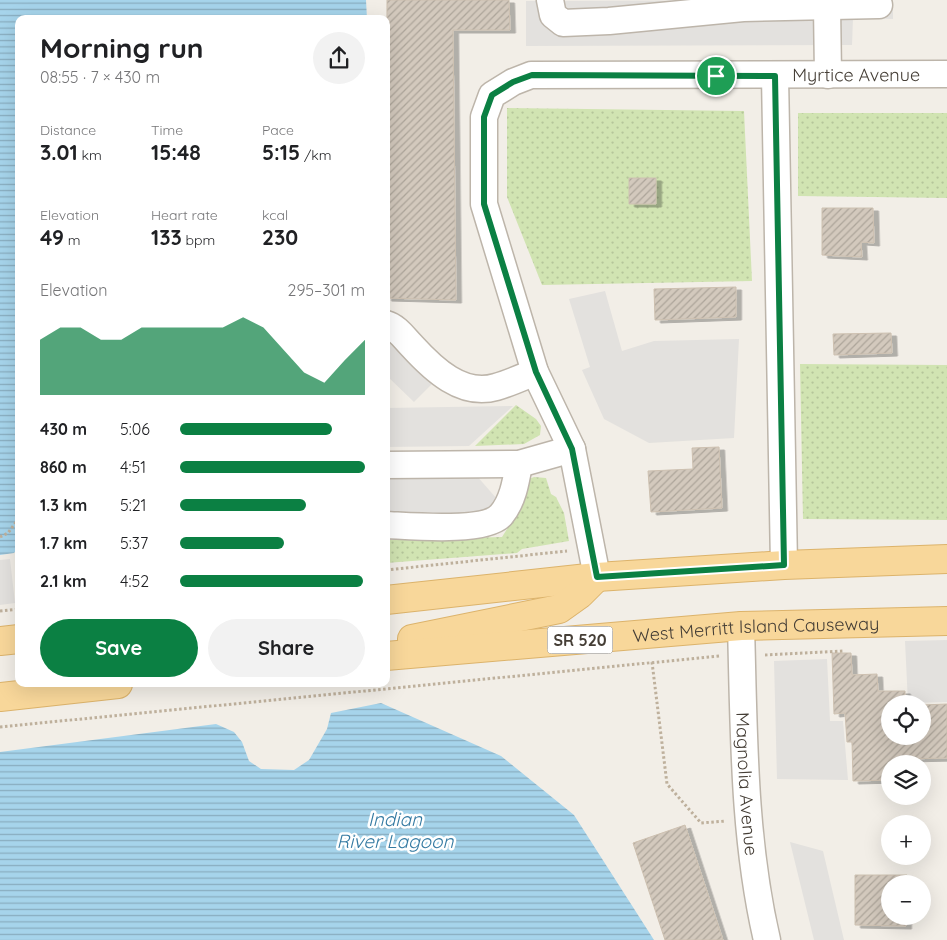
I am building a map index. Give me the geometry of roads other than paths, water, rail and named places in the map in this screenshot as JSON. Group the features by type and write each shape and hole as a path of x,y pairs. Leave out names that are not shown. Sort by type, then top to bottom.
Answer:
{"main road":[{"path":"390,600 597,577 784,565 947,559"},
{"path":"390,643 559,609 580,594 597,577"},
{"name":"West Merritt Island Causeway","path":"390,656 741,626 947,621"},
{"path":"0,641 15,639"},
{"path":"0,697 91,687"}],"street":[{"path":"550,0 553,15 563,23 609,21 742,8 878,5"},
{"path":"827,6 828,75"},
{"name":"Myrtice Avenue","path":"597,577 572,449 536,372 484,204 484,117 492,95 513,82 532,75 775,76 947,74"},
{"path":"775,76 784,565"},
{"path":"390,325 416,351 453,382 474,390 495,388 536,372"},
{"path":"390,465 519,464 572,449"},
{"path":"390,525 424,527 482,524 500,517 509,502 519,464"},
{"name":"Magnolia Avenue","path":"741,626 749,819 758,898 767,940"}],"water":[{"path":"0,0 366,0 367,15 15,15 15,552 0,555"},
{"name":"Indian River Lagoon","path":"381,703 501,756 574,815 654,940 0,940 0,752 216,724 234,732 242,742 249,761 261,769 294,770 309,760 327,729 331,713"}]}
